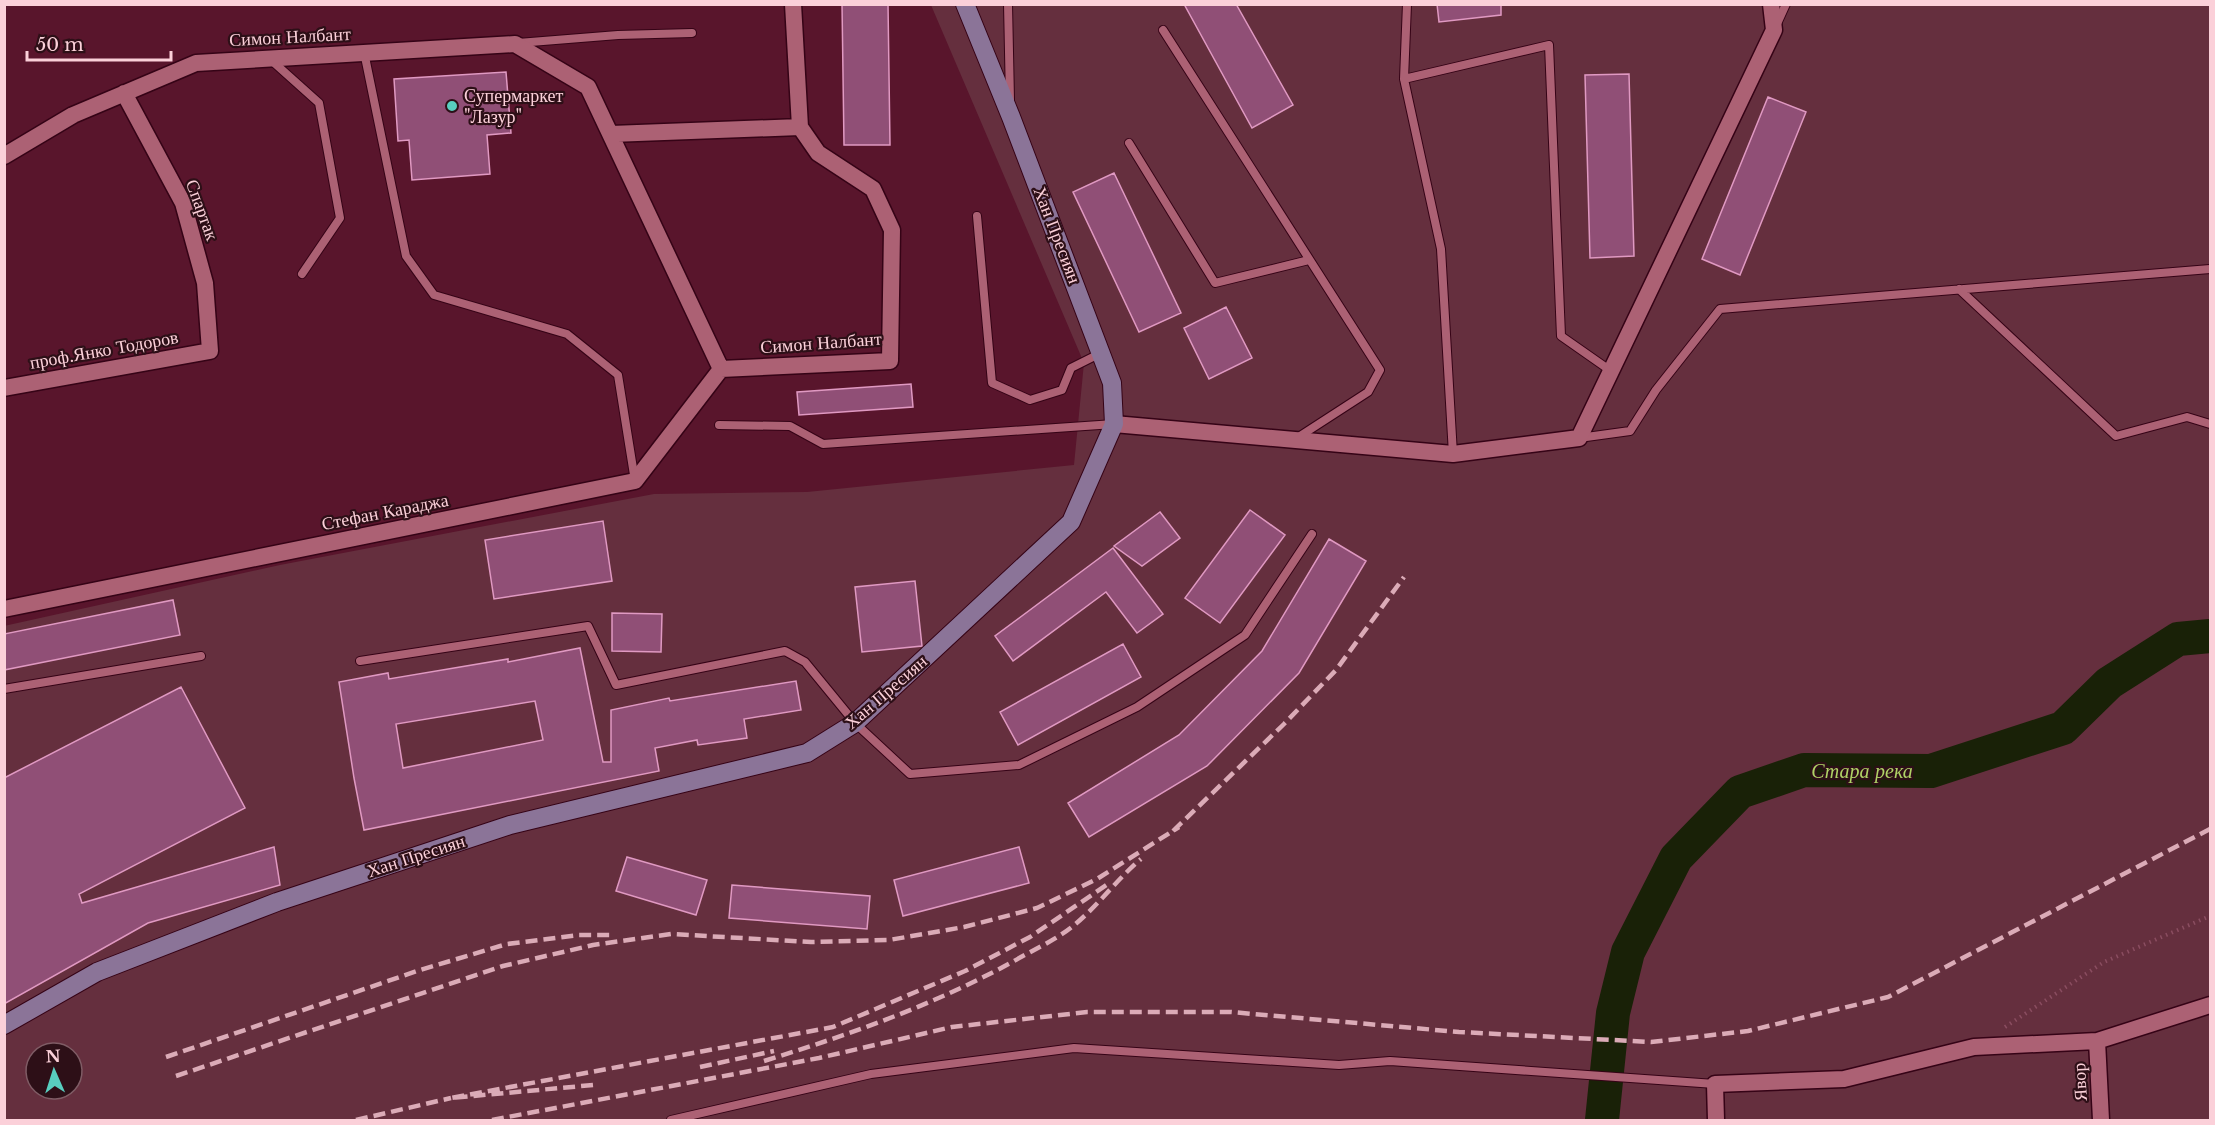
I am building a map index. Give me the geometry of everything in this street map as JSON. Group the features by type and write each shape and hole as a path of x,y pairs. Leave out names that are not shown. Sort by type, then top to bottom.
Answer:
{"street":[{"path":"611,134 800,127 793,4"},
{"name":"Хан Пресиян","path":"4,1025 97,972 277,902 510,825 807,753 855,723 1071,522 1114,424 1112,383 1011,117 965,4"},
{"path":"1114,424 1453,454 1579,438 1774,30 1771,4"},
{"path":"515,44 588,87 721,369 635,481"},
{"name":"Симон Налбант","path":"4,156 73,115 196,63 515,44"},
{"name":"Спартак","path":"124,93 183,203 205,283 210,351"},
{"name":"Симон Налбант","path":"721,369 890,361 892,230 873,189 818,153 800,127"},
{"name":"проф.Янко Тодоров","path":"4,388 210,351"},
{"name":"Стефан Караджа","path":"4,609 635,481"},
{"path":"1716,1120 1715,1084 1844,1079 1974,1047 2097,1041 2211,1005"},
{"name":"Явор","path":"2097,1041 2101,1120"}],"lane":[{"path":"1008,4 1011,117"},
{"path":"1407,4 1404,79 1441,249 1453,454"},
{"path":"1774,30 1786,4"},
{"path":"1163,30 1380,370 1368,392 1294,440"},
{"path":"515,44 618,35 692,33"},
{"path":"1404,79 1549,45 1562,336 1611,371"},
{"path":"364,52 406,255 434,295 567,334 618,375 635,481"},
{"path":"268,58 319,103 340,218 302,274"},
{"path":"1129,143 1215,283 1310,260"},
{"path":"977,216 992,383 1030,400 1062,390 1071,368 1102,352"},
{"path":"1579,438 1630,431 1656,390 1720,309 2211,269"},
{"path":"1959,289 2116,436 2187,417 2211,424"},
{"path":"719,425 790,426 823,444 1114,424"},
{"path":"360,661 588,626 616,685 785,651 806,662 855,723 910,774 1019,765 1137,707 1245,635 1312,534"},
{"path":"4,689 201,656"},
{"path":"671,1120 871,1074 1074,1048 1339,1065 1390,1061 1715,1084"}],"path":[{"path":"2004,1028 2104,962 2211,916"}],"shaded area":[{"path":"931,5 2210,5 2210,1120 5,1120 4,626 280,565 654,494 807,492 1074,465 1084,363"}],"building":[{"path":"842,4 888,4 890,145 844,145"},
{"path":"1184,4 1236,4 1293,105 1252,128"},
{"path":"1437,4 1501,4 1501,15 1439,22"},
{"name":"Супермаркет \"Лазур\"","path":"506,72 511,133 487,135 490,174 412,180 409,140 398,141 394,79"},
{"path":"1629,74 1634,256 1590,258 1585,75"},
{"path":"1768,97 1806,112 1740,275 1702,259"},
{"path":"1114,173 1181,313 1139,332 1073,192"},
{"path":"1226,307 1252,358 1209,379 1184,328"},
{"path":"911,384 913,407 799,415 797,392"},
{"path":"1250,510 1285,535 1220,623 1185,598"},
{"path":"1160,512 1180,538 1142,566 1114,546"},
{"path":"603,521 612,581 494,599 485,540"},
{"path":"1329,539 1366,561 1299,673 1207,766 1089,837 1068,803 1179,735 1262,651"},
{"path":"1113,548 1163,614 1137,633 1106,592 1013,661 995,636"},
{"path":"915,581 922,646 862,652 855,587"},
{"path":"173,600 180,635 4,670 4,634"},
{"path":"612,613 662,614 661,652 612,651"},
{"path":"1123,644 1141,677 1018,745 1000,712"},
{"path":"580,648 603,762 611,762 611,710 669,698 670,701 796,681 801,710 744,719 747,738 698,745 697,740 655,748 659,771 364,830 339,682 388,673 389,679 508,659 508,662","holes":["535,701 543,740 403,768 396,724"]},
{"path":"181,687 245,808 79,894 82,903 274,847 280,885 148,923 4,1004 4,778"},
{"path":"1019,847 1029,883 903,916 894,880"},
{"path":"627,857 707,880 696,915 616,891"},
{"path":"732,885 870,896 867,929 729,918"}],"waterway":[{"name":"Стара река","path":"1602,1120 1613,1013 1628,952 1676,858 1740,792 1804,770 1931,771 2063,728 2109,683 2178,639 2210,636"}],"railway":[{"path":"1173,831 1284,724 1336,670 1404,577"},
{"path":"176,1076 503,966 593,945 671,934 811,942 889,940 964,927 1037,908 1097,879 1179,827"},
{"path":"492,1120 819,1058 952,1027 1087,1012 1231,1012 1459,1032 1651,1042 1748,1031 1888,997 2210,829"},
{"path":"764,1061 923,1005 1014,961 1073,926 1141,859"},
{"path":"593,1085 451,1098 833,1027 965,971 1030,937 1108,884"},
{"path":"166,1057 420,970 507,944 579,935 614,935"},
{"path":"700,1067 774,1051"},
{"path":"356,1120 451,1098"}],"place":[{"name":"Супермаркет \"Лазур\"","path":"452,106"}]}
